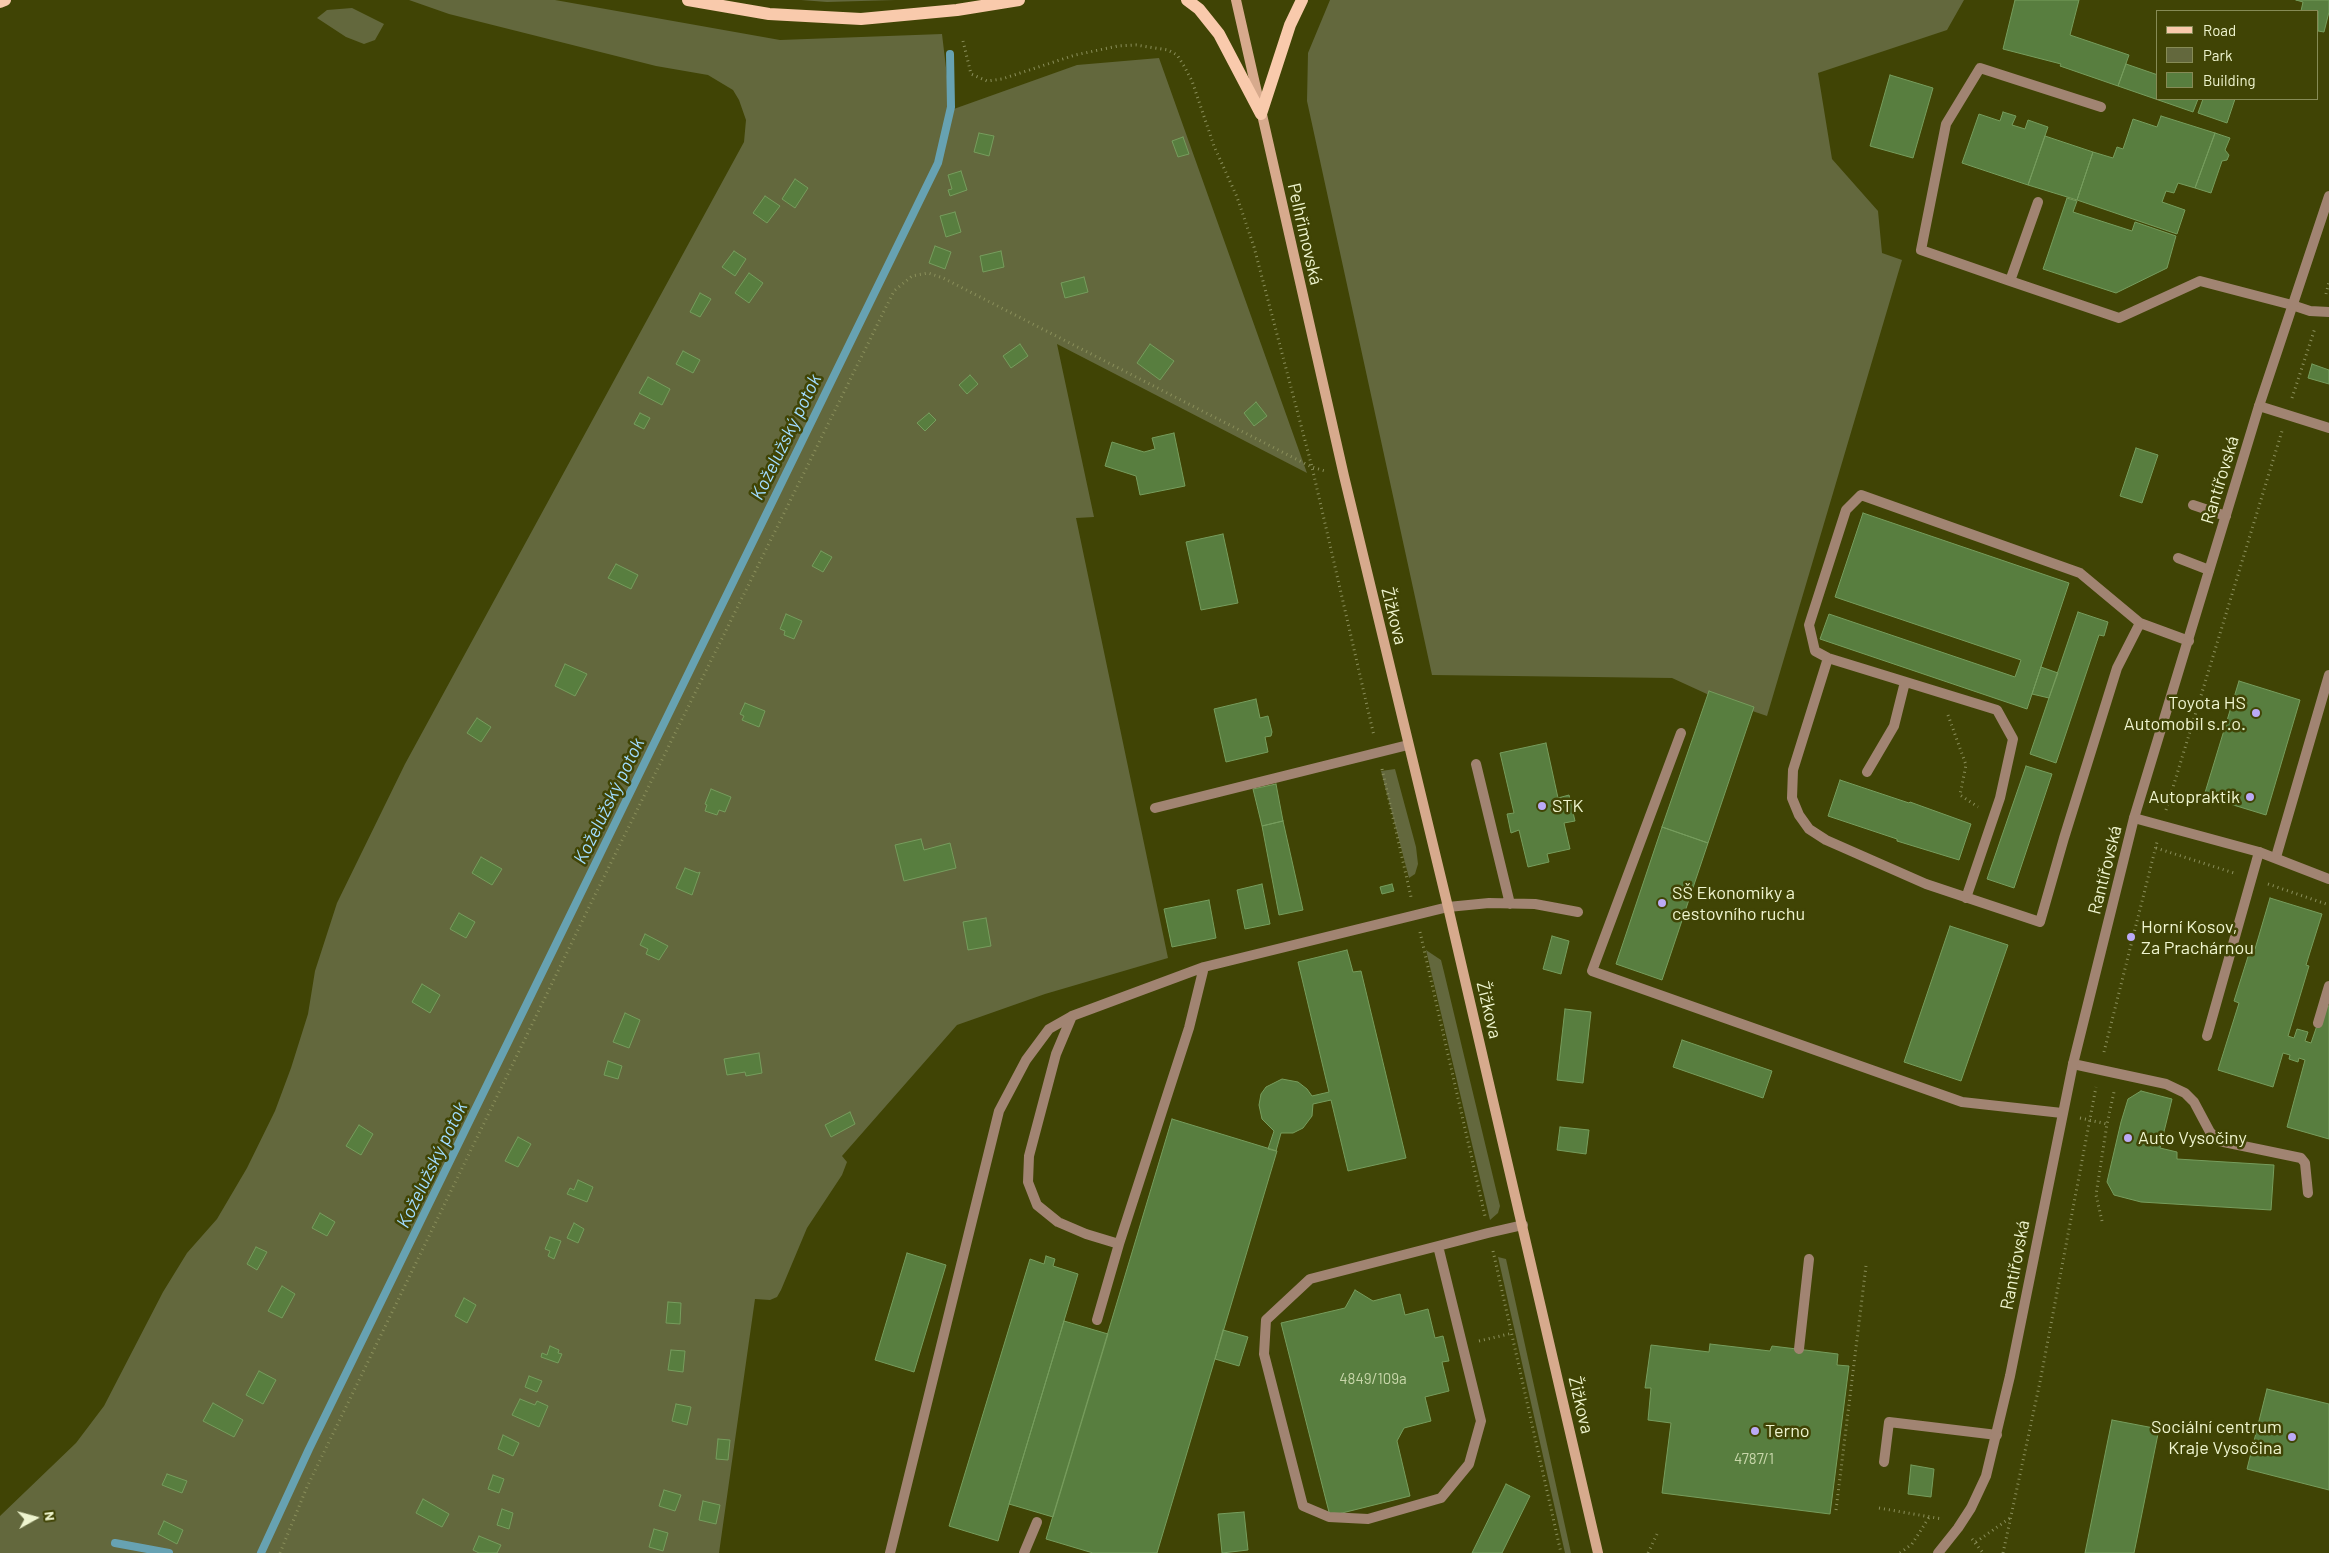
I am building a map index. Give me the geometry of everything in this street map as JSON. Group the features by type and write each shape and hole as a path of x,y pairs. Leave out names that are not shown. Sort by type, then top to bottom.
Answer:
{"main road":[{"path":"0,2 5,0"},
{"path":"688,0 769,14 861,19 957,10 1018,0"},
{"path":"1187,0 1199,9 1219,34 1261,114"},
{"name":"Pelhřimovská","path":"1236,0 1344,476"},
{"path":"1261,114 1290,25 1302,0"},
{"name":"Žižkova","path":"1344,476 1523,1225 1598,1553"}],"street":[{"path":"2101,107 1980,68 1946,124 1921,250 2119,318 2200,281 2325,312"},
{"name":"Rantířovská","path":"1938,1553 1971,1508 1986,1476 1997,1435 2073,1064 2134,818 2259,406 2329,196"},
{"path":"2010,281 2038,202"},
{"path":"2259,406 2329,428"},
{"path":"1966,898 1993,817 2013,739 1997,710 1828,658 1815,651 1809,625 1846,510 1861,495 2080,573 2140,623 2189,641"},
{"path":"2193,506 2226,516"},
{"path":"2178,558 2210,570"},
{"path":"1828,658 1793,770 1792,798 1799,815 1809,829 1826,840 1926,884 2040,922 2117,668 2140,623"},
{"path":"2276,857 2329,675"},
{"path":"1867,772 1894,726 1905,682"},
{"path":"1681,733 1592,971 1962,1102 2062,1113"},
{"path":"1155,808 1408,745"},
{"path":"1476,764 1510,904"},
{"path":"2134,818 2276,857 2329,879"},
{"path":"2207,1036 2259,852"},
{"path":"890,1553 999,1111 1026,1060 1048,1030 1072,1016 1204,967 1416,917 1448,907 1535,904 1578,912"},
{"path":"1098,1320 1119,1244 1189,1028 1204,967"},
{"path":"2318,1023 2329,986"},
{"path":"1072,1016 1056,1054 1029,1156 1028,1182 1037,1205 1058,1222 1086,1234 1119,1244"},
{"path":"2073,1064 2166,1084 2185,1093 2194,1102 2210,1132 2218,1141 2301,1158 2305,1163 2308,1193"},
{"path":"1438,1246 1481,1421 1468,1464 1441,1498 1368,1519 1329,1517 1303,1506 1264,1354 1266,1320 1310,1278 1438,1246 1523,1225"},
{"path":"1799,1349 1809,1259"},
{"path":"1884,1462 1889,1422 1997,1435"},
{"path":"1024,1553 1037,1522"}],"path":[{"path":"963,42 971,74 987,81 1002,79 1075,55 1118,46 1156,46 1168,50 1177,55 1192,81 1214,146 1236,197 1254,247 1312,467 1416,917"},
{"path":"280,1553 307,1487 599,888 894,291 912,276 928,273 943,278 1312,467"},
{"path":"2003,1553 2040,1382 2100,1070 2161,826 2287,415 2325,312 2329,282"},
{"path":"1942,693 1966,766 1960,795 1993,817"},
{"path":"2102,1221 2096,1195 2107,1124 2118,1074"},
{"path":"2090,1121 2107,1124"},
{"path":"1836,1510 1866,1266"},
{"path":"1879,1508 1938,1517 1958,1528 1976,1542 1983,1553"},
{"path":"1900,1553 1912,1544 1930,1516"},
{"path":"1976,1542 2010,1518"},
{"path":"1648,1553 1658,1532"}],"green space":[{"path":"409,0 555,0 780,40 942,34 951,110 1077,65 1159,58 1307,473 1057,344 1094,517 1076,518 1168,958 1045,994 957,1025 842,1156 847,1162 842,1175 807,1228 777,1297 770,1300 755,1299 719,1553 0,1553 0,1516 76,1443 104,1406 163,1292 187,1253 217,1219 247,1168 275,1111 291,1068 308,1014 315,971 337,903 405,764 744,142 746,120 739,100 733,90 708,75 656,66 449,14"},
{"path":"801,0 896,0 827,2"},
{"path":"1330,0 1964,0 1947,30 1818,73 1832,159 1878,211 1882,253 1902,260 1767,716 1720,700 1672,678 1432,675 1307,101 1308,53"},
{"path":"352,8 384,24 375,40 364,44 346,37 317,18 327,10"},
{"path":"1395,769 1416,847 1418,864 1415,874 1409,878 1381,771"},
{"path":"1426,950 1441,960 1500,1206 1498,1213 1490,1220"},
{"path":"1498,1257 1506,1259 1571,1553 1565,1553"}],"building":[{"path":"2015,0 2079,0 2070,35 2129,55 2118,86 2060,66 2061,64 2003,49"},
{"path":"2296,0 2329,0 2329,12 2324,32 2319,31 2319,10 2301,10 2303,2"},
{"path":"2126,64 2156,74 2156,99 2118,86"},
{"path":"1890,75 1933,88 1913,158 1870,146"},
{"path":"2158,100 2198,100 2193,112"},
{"path":"2203,100 2235,100 2227,123 2198,113"},
{"path":"2003,112 2016,116 2012,125 2025,129 2028,120 2048,127 2028,185 1962,163 1979,114 2000,121"},
{"path":"2161,116 2215,133 2195,188 2178,183 2174,193 2166,191 2162,202 2185,210 2177,234 2077,200 2093,152 2113,158 2117,147 2123,149 2133,119 2157,127"},
{"path":"979,133 994,136 989,156 974,152"},
{"path":"2215,133 2230,138 2225,150 2229,155 2227,160 2222,161 2211,193 2195,188"},
{"path":"2045,136 2093,152 2077,200 2028,185"},
{"path":"1183,137 1189,154 1178,157 1172,141"},
{"path":"961,171 967,190 950,196 948,190 952,189 948,175"},
{"path":"795,179 808,188 795,208 782,199"},
{"path":"765,196 780,206 767,223 753,213"},
{"path":"2067,198 2077,201 2073,212 2132,231 2135,222 2176,236 2167,268 2116,293 2043,269"},
{"path":"955,212 961,232 946,237 940,216"},
{"path":"935,246 951,252 945,269 929,263"},
{"path":"734,251 746,259 735,276 722,267"},
{"path":"1001,251 1004,267 983,272 980,256"},
{"path":"749,273 763,283 749,303 735,293"},
{"path":"1084,277 1088,292 1065,298 1061,283"},
{"path":"700,293 711,299 700,317 690,312"},
{"path":"1020,344 1028,356 1011,368 1003,356"},
{"path":"1150,344 1174,361 1160,380 1137,363"},
{"path":"683,351 700,360 693,373 676,364"},
{"path":"2312,364 2329,370 2329,384 2308,378"},
{"path":"970,375 978,384 967,394 959,385"},
{"path":"648,377 670,389 662,405 639,393"},
{"path":"1256,402 1267,416 1254,426 1244,413"},
{"path":"640,413 650,418 644,429 634,424"},
{"path":"929,413 936,420 925,431 917,423"},
{"path":"1174,433 1185,486 1140,495 1136,476 1105,466 1112,442 1144,452 1155,449 1152,438"},
{"path":"2136,448 2158,455 2142,503 2120,496"},
{"path":"1863,513 2069,583 2027,709 1820,639 1829,614 2015,677 2021,660 1835,597"},
{"path":"1223,534 1238,603 1201,610 1186,542"},
{"path":"821,551 832,557 823,572 812,566"},
{"path":"616,564 638,575 631,589 608,578"},
{"path":"2078,612 2108,622 2104,636 2099,635 2056,763 2030,754"},
{"path":"786,614 802,621 794,639 784,635 785,631 780,629"},
{"path":"565,664 587,674 575,696 555,686"},
{"path":"2041,667 2058,673 2049,698 2032,694"},
{"path":"2239,681 2300,700 2266,815 2204,796"},
{"path":"1709,691 1754,707 1708,843 1662,827"},
{"path":"1256,699 1260,718 1268,716 1272,732 1271,736 1265,737 1268,752 1226,762 1214,709"},
{"path":"745,703 765,711 759,727 742,720 744,716 740,714"},
{"path":"477,718 491,727 481,742 467,733"},
{"name":"STK","path":"1546,743 1558,798 1569,795 1575,821 1564,823 1570,849 1547,854 1549,862 1528,867 1519,830 1511,833 1507,814 1514,813 1500,753"},
{"path":"2026,766 2052,774 2014,888 1987,879"},
{"path":"1840,780 1971,824 1959,860 1897,841 1897,839 1828,816"},
{"path":"1276,784 1283,821 1262,826 1253,789"},
{"path":"711,789 731,797 725,812 719,810 717,815 705,811 707,805 705,804"},
{"path":"1283,821 1303,910 1279,915 1262,826"},
{"name":"SŠ Ekonomiky a cestovního ruchu","path":"1662,827 1708,843 1662,980 1616,964"},
{"path":"921,839 924,850 950,843 956,868 904,881 895,845"},
{"path":"481,857 502,869 492,885 472,873"},
{"path":"685,868 700,872 692,895 676,888"},
{"path":"1262,884 1270,924 1245,929 1237,890"},
{"path":"1392,884 1394,891 1382,894 1380,887"},
{"path":"2270,898 2322,914 2306,965 2309,966 2288,1036 2294,1038 2297,1029 2308,1032 2305,1041 2311,1043 2324,1005 2329,1006 2329,1139 2287,1127 2305,1060 2299,1058 2298,1062 2289,1059 2290,1055 2283,1053 2273,1087 2218,1070 2239,1003 2234,1001 2251,947 2255,949"},
{"path":"1209,900 1216,938 1172,947 1164,909"},
{"path":"459,913 475,922 466,938 450,929"},
{"path":"986,918 991,946 968,950 963,922"},
{"path":"1950,926 2008,945 1961,1081 1904,1062"},
{"path":"645,934 668,946 659,960 646,954 648,949 640,945"},
{"path":"1552,936 1569,941 1561,974 1543,969"},
{"path":"1347,950 1353,972 1361,971 1406,1158 1348,1171 1331,1100 1313,1104 1312,1116 1303,1128 1293,1133 1281,1133 1276,1151 1268,1149 1274,1131 1262,1119 1259,1105 1261,1094 1266,1087 1282,1079 1298,1082 1312,1096 1329,1092 1298,962"},
{"path":"422,984 440,995 430,1013 412,1002"},
{"path":"1565,1009 1591,1012 1583,1083 1557,1080"},
{"path":"625,1013 640,1020 629,1048 613,1042"},
{"path":"1682,1040 1772,1071 1763,1098 1673,1067"},
{"path":"759,1053 762,1073 746,1076 745,1072 727,1075 724,1059"},
{"path":"608,1061 622,1066 618,1079 604,1075"},
{"path":"2141,1091 2172,1099 2160,1148 2177,1152 2177,1159 2274,1165 2271,1210 2141,1202 2114,1195 2107,1182 2121,1122 2128,1099"},
{"path":"850,1112 855,1124 831,1137 825,1125"},
{"path":"1172,1119 1277,1151 1157,1553 1093,1553 1046,1539"},
{"path":"359,1125 373,1134 361,1155 346,1146"},
{"path":"1560,1127 1589,1130 1586,1154 1557,1150"},
{"path":"518,1137 531,1144 518,1167 505,1161"},
{"path":"578,1180 593,1187 587,1202 567,1194 570,1188 574,1190"},
{"path":"320,1213 335,1222 327,1236 312,1228"},
{"path":"574,1223 584,1229 578,1243 567,1238"},
{"path":"550,1237 561,1241 554,1259 548,1256 550,1251 545,1249"},
{"path":"256,1247 267,1252 257,1270 247,1264"},
{"path":"907,1253 946,1265 914,1372 875,1360"},
{"path":"1046,1256 1055,1259 1053,1266 1078,1274 998,1541 949,1526 1030,1259 1044,1264"},
{"path":"282,1286 295,1294 282,1318 268,1311"},
{"path":"1355,1290 1373,1301 1400,1294 1405,1315 1428,1309 1435,1338 1443,1336 1449,1361 1442,1362 1449,1391 1425,1397 1431,1421 1404,1428 1397,1441 1410,1496 1330,1516 1281,1323 1345,1308"},
{"path":"464,1298 476,1305 467,1323 455,1316"},
{"path":"668,1302 681,1303 680,1324 666,1323"},
{"path":"1064,1321 1108,1334 1053,1517 1009,1504"},
{"path":"1223,1330 1248,1337 1239,1366 1215,1359"},
{"name":"Terno","path":"1710,1344 1770,1351 1772,1346 1838,1354 1837,1365 1849,1366 1830,1514 1662,1493 1671,1423 1648,1420 1651,1388 1645,1388 1651,1345 1709,1352"},
{"path":"550,1346 559,1350 558,1353 562,1354 558,1363 541,1357 542,1353 547,1355"},
{"path":"671,1350 685,1351 683,1372 668,1370"},
{"path":"259,1371 276,1380 263,1404 246,1395"},
{"path":"529,1376 542,1381 537,1392 525,1387"},
{"name":"Sociální centrum Kraje Vysočina","path":"2267,1389 2329,1404 2329,1490 2247,1469"},
{"path":"520,1399 535,1405 537,1401 548,1406 539,1427 512,1415"},
{"path":"213,1403 243,1420 234,1437 203,1421"},
{"path":"676,1404 691,1407 687,1425 672,1421"},
{"path":"2112,1420 2159,1429 2134,1553 2085,1553"},
{"path":"503,1435 519,1443 513,1456 498,1449"},
{"path":"718,1439 730,1440 728,1460 716,1459"},
{"path":"1911,1465 1934,1469 1931,1497 1908,1494"},
{"path":"167,1474 187,1481 182,1493 162,1485"},
{"path":"493,1475 504,1479 499,1493 488,1489"},
{"path":"1506,1484 1530,1496 1502,1553 1472,1553"},
{"path":"664,1490 681,1495 675,1511 659,1506"},
{"path":"423,1499 449,1514 442,1527 416,1513"},
{"path":"703,1501 720,1505 716,1524 699,1520"},
{"path":"502,1509 513,1513 509,1529 497,1525"},
{"path":"1244,1512 1248,1550 1222,1553 1218,1514"},
{"path":"164,1521 183,1530 177,1544 158,1534"},
{"path":"654,1529 668,1533 663,1551 649,1547"},
{"path":"479,1536 501,1545 497,1553 479,1553 473,1550"}],"waterway":[{"name":"Koželužský potok","path":"261,1553 309,1449 938,163 951,107 950,54"},
{"path":"115,1543 169,1553"}],"place":[{"name":"Toyota HS Automobil s.r.o.","path":"2256,713"},
{"name":"Autopraktik","path":"2250,797"},
{"name":"STK","path":"1542,806"},
{"name":"SŠ Ekonomiky a cestovního ruchu","path":"1662,903"},
{"name":"Horní Kosov, Za Prachárnou","path":"2131,937"},
{"name":"Auto Vysočiny","path":"2128,1138"},
{"name":"Terno","path":"1755,1431"},
{"name":"Sociální centrum Kraje Vysočina","path":"2292,1437"}]}
